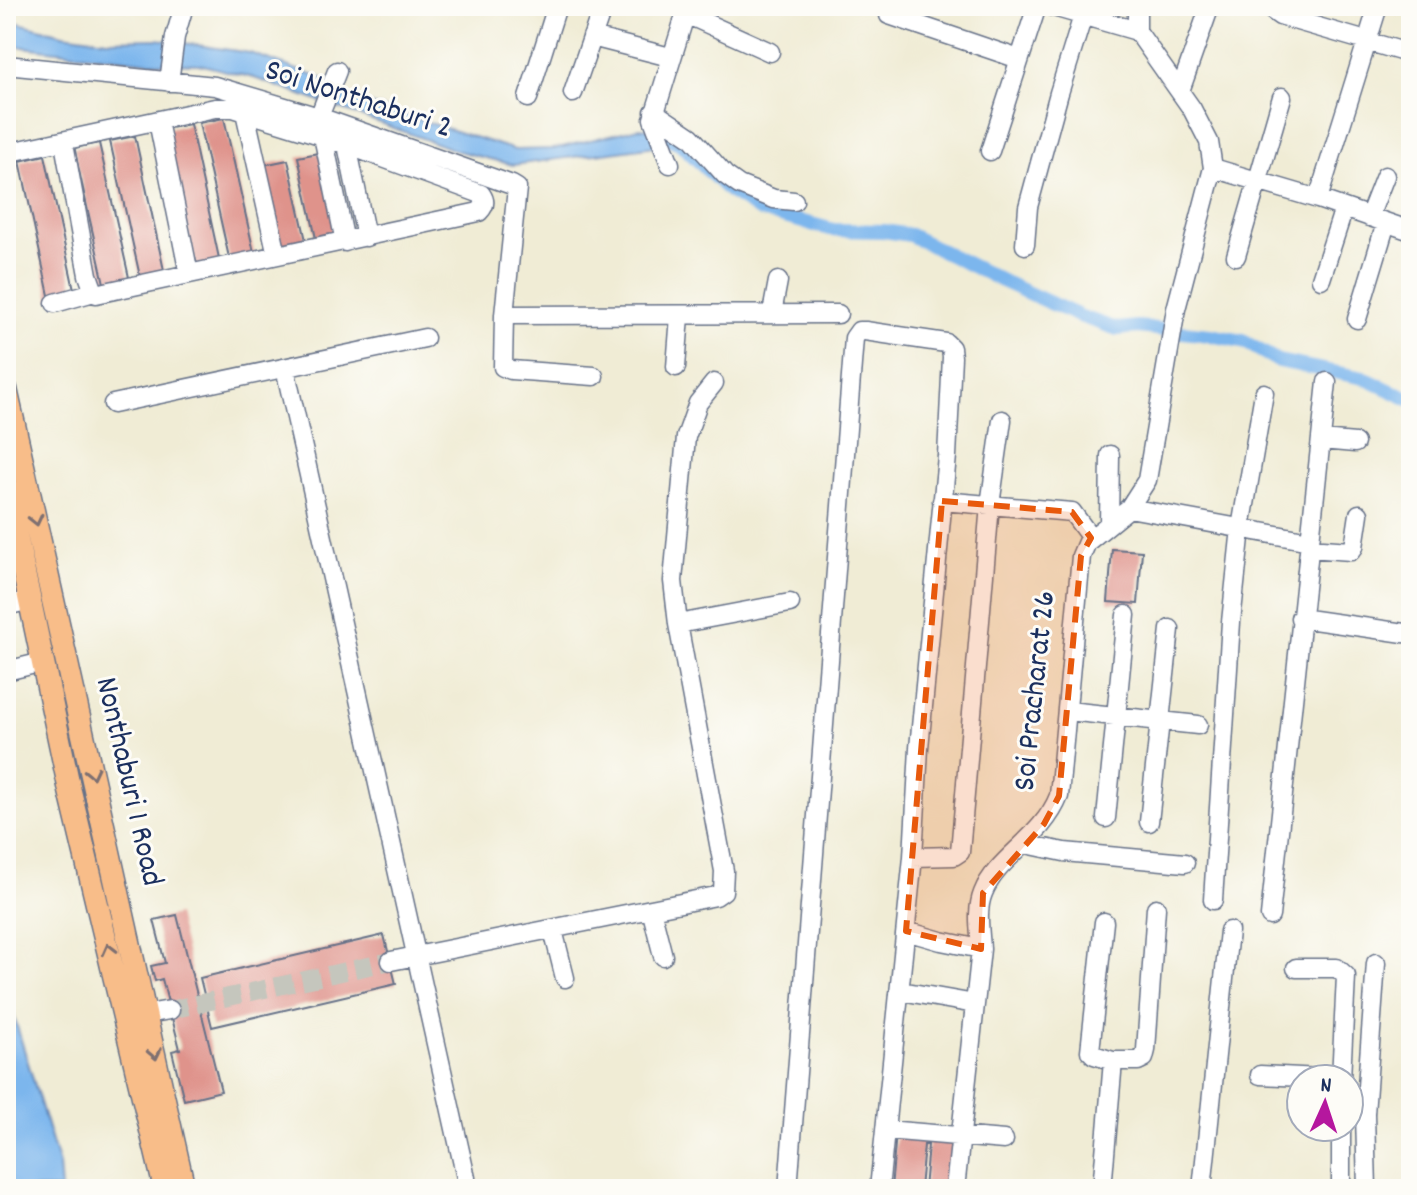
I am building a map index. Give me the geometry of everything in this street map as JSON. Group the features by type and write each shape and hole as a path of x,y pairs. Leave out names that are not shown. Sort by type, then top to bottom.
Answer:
{"main road":[{"name":"Nonthaburi 1 Road","path":"6,389 30,600 70,791 165,1189"},
{"name":"Nonthaburi 1 Road","path":"6,488 147,1014 184,1189"}],"street":[{"path":"170,74 175,37 184,6"},
{"path":"528,98 557,6"},
{"path":"573,93 603,6"},
{"path":"888,6 889,15 1019,59"},
{"path":"990,151 1037,6"},
{"path":"942,501 1072,512 1091,538 1129,508 1147,480 1176,309 1213,168 1209,142 1180,91 1137,31 1084,12 1050,6"},
{"path":"1137,6 1137,31"},
{"path":"1180,91 1210,6"},
{"path":"1273,6 1273,11 1280,16 1411,54"},
{"path":"1318,199 1378,6"},
{"path":"667,157 653,118 687,10 770,52"},
{"path":"1025,245 1028,207 1051,118 1084,12"},
{"path":"592,37 670,57"},
{"name":"Soi Nonthaburi 2","path":"6,65 170,74 321,113 517,188 504,315 503,367 594,376"},
{"path":"321,113 336,75"},
{"path":"1236,256 1282,97"},
{"path":"6,153 224,107 323,136 485,198 479,212 94,292 55,303"},
{"path":"245,112 277,255"},
{"path":"653,118 684,132 718,169 739,185 774,199 794,201"},
{"path":"158,121 189,274"},
{"path":"323,136 345,242"},
{"path":"64,143 88,275 94,292"},
{"path":"347,145 366,237"},
{"path":"1213,168 1411,231"},
{"path":"1357,319 1385,176"},
{"path":"1321,279 1344,208"},
{"path":"772,313 778,281"},
{"path":"504,315 838,314"},
{"path":"676,367 680,316"},
{"path":"788,1189 854,338 859,331 946,343 951,348 942,501 919,748 913,857 879,1189"},
{"path":"113,404 425,338"},
{"path":"285,368 466,1178"},
{"path":"1270,916 1327,382"},
{"path":"391,961 721,894 724,871 678,624 673,581 686,437 698,403 714,383"},
{"path":"1213,900 1231,622 1241,528 1264,393"},
{"path":"913,857 954,856 960,852 990,505 1002,420"},
{"path":"1321,440 1355,443"},
{"path":"1109,524 1110,455"},
{"path":"1129,508 1351,551 1359,514"},
{"name":"Soi Pracharat 26","path":"955,1189 981,949 979,909 993,875 1044,824 1059,796 1081,556 1091,538"},
{"path":"6,606 30,600"},
{"path":"678,624 790,603"},
{"path":"1106,818 1126,615"},
{"path":"1300,618 1411,634"},
{"path":"1149,822 1170,629"},
{"path":"6,671 43,662"},
{"path":"1068,711 1198,725"},
{"path":"1026,844 1064,852 1185,863"},
{"path":"1104,922 1090,1051 1113,1061 1138,1061 1144,1058 1156,908"},
{"path":"651,909 663,956"},
{"path":"553,930 565,978"},
{"path":"906,931 981,949"},
{"path":"1202,1189 1229,931"},
{"path":"1367,1189 1365,1114 1376,963"},
{"path":"1296,968 1337,968 1346,976 1342,1063"},
{"path":"901,991 975,1004"},
{"path":"147,1014 170,1010"},
{"path":"1102,1189 1113,1061"},
{"path":"1260,1075 1285,1076"},
{"path":"886,1130 1004,1140"},
{"path":"1341,1143 1341,1189"}],"highlighted area":[{"path":"942,501 1072,512 1091,538 1081,556 1059,796 1044,824 983,893 981,949 906,931"}],"water":[{"path":"6,20 63,34 107,40 157,39 250,53 332,82 348,97 515,150 554,149 639,128 651,129 656,146 513,165 458,151 254,78 199,64 160,63 6,45"},
{"path":"6,990 59,1165 61,1189 6,1189"}],"building":[{"path":"224,118 255,257 230,262 199,123"},
{"path":"190,124 220,263 196,268 165,129"},
{"path":"135,136 165,275 141,281 110,141"},
{"path":"99,143 130,282 105,288 74,148"},
{"path":"323,152 341,238 317,243 298,157"},
{"path":"45,155 75,294 50,300 20,161"},
{"path":"288,160 307,245 282,251 263,165"},
{"path":"1112,549 1142,551 1138,604 1108,602"},
{"path":"177,915 221,1091 184,1100 172,1051 180,1049 162,979 155,981 151,966 165,963 154,920"},
{"path":"384,935 396,984 212,1027 200,978"},
{"path":"896,1133 959,1138 954,1189 924,1189 928,1145 924,1145 920,1189 891,1189"}],"waterway":[{"path":"654,139 668,138 680,143 729,191 761,211 834,230 910,235 1006,283 1079,316 1117,329 1138,327 1243,341 1278,361 1364,378 1411,400"}],"tunnel":[{"path":"170,1010 391,961"}]}
